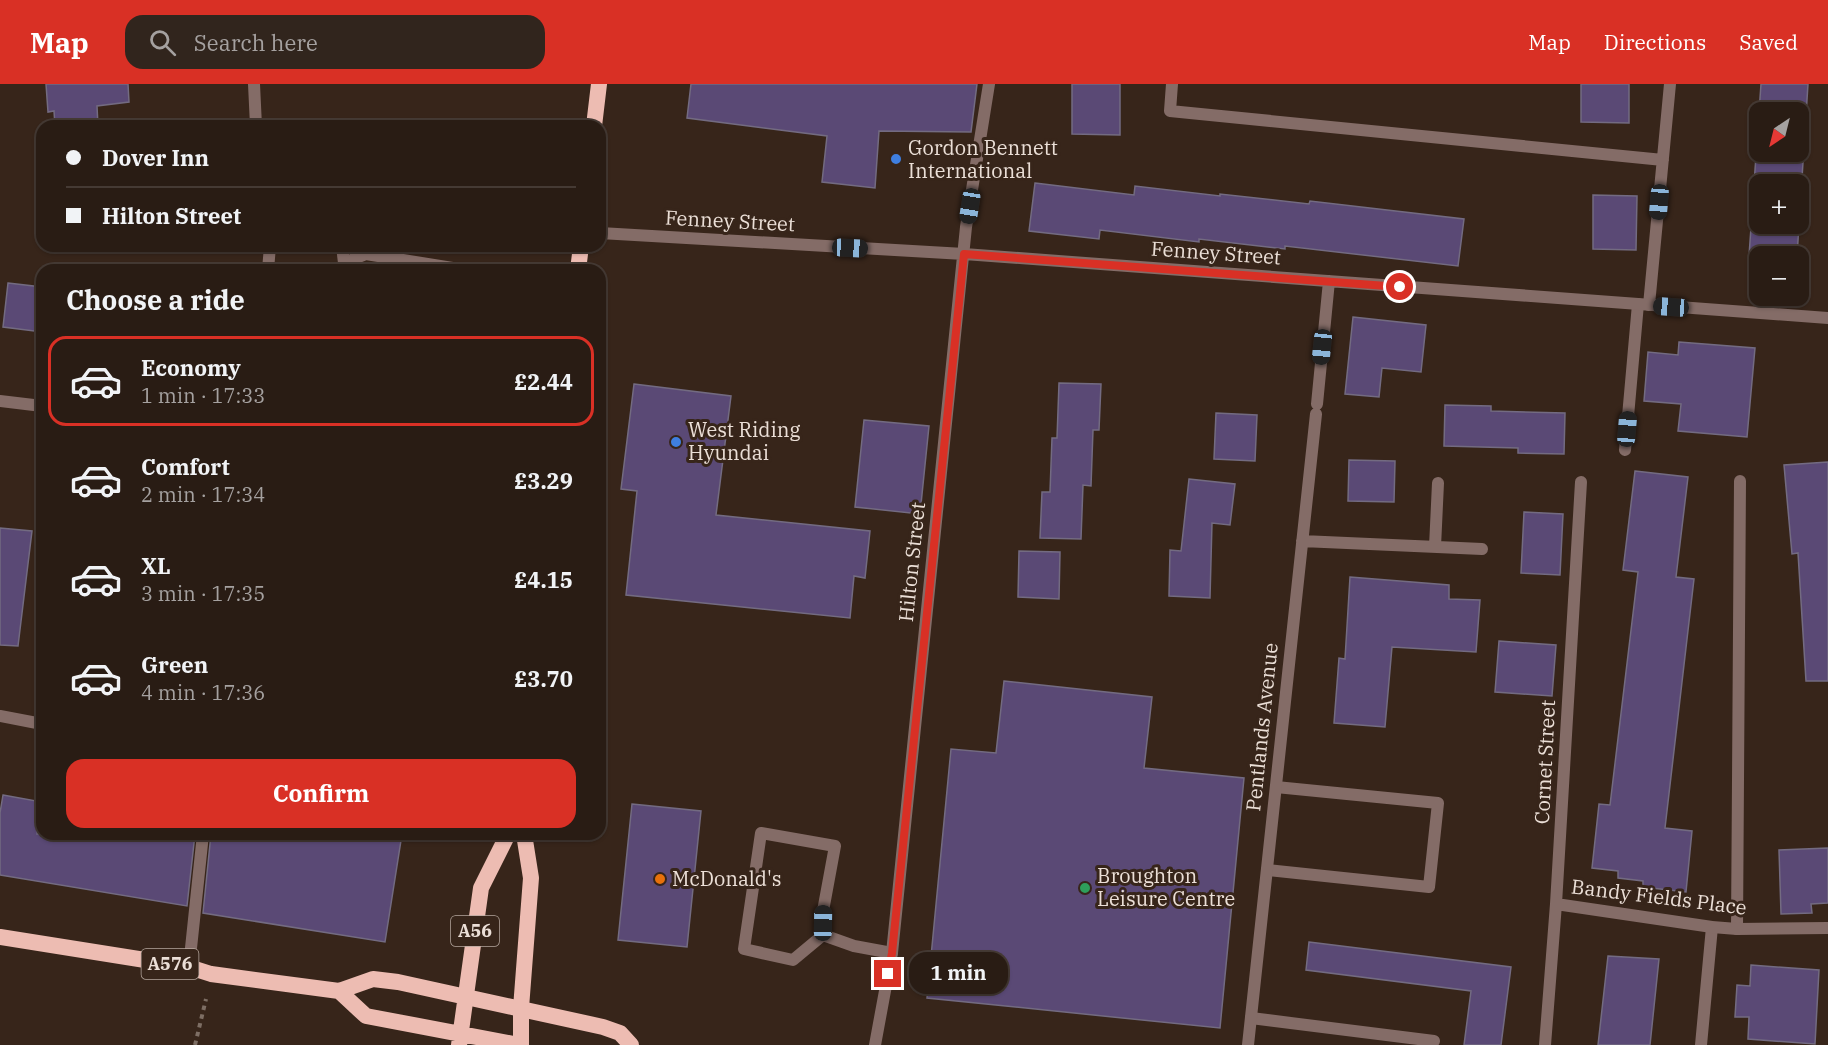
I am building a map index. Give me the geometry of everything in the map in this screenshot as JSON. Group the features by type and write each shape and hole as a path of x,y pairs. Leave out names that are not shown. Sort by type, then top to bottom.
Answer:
{"highway":[{"path":"595,120 599,84"},
{"name":"A56","path":"459,1039 481,888 505,840"},
{"name":"A56","path":"520,1045 531,878 525,840"},
{"name":"A576","path":"0,937 189,967 211,974 339,991 373,979 398,982 612,1030 620,1033 631,1045"},
{"path":"339,991 366,1016 459,1039 520,1045"}],"street":[{"path":"254,84 256,120"},
{"name":"Hilton Street","path":"875,1045 892,953 966,227 989,84"},
{"path":"1172,84 1170,111 1663,160"},
{"path":"1625,450 1663,160 1670,84"},
{"name":"Fenney Street","path":"606,233 964,254 1828,318"},
{"path":"347,264 366,254 428,264"},
{"name":"Pentlands Avenue","path":"1248,1045 1329,281"},
{"path":"0,401 36,405"},
{"path":"1737,929 1740,481"},
{"name":"Cornet Street","path":"1545,1045 1556,904 1581,482"},
{"path":"1435,547 1438,483"},
{"path":"1302,541 1482,549"},
{"path":"0,716 36,723"},
{"path":"1267,870 1429,886 1437,813 1438,803 1276,787"},
{"path":"760,833 835,846 823,910 823,935 793,960 744,949 760,833"},
{"path":"189,967 201,840"},
{"name":"Bandy Fields Place","path":"1556,904 1712,927 1828,928"},
{"path":"1701,1045 1712,927"},
{"path":"823,935 854,946 892,953"},
{"path":"1251,1018 1434,1041"}],"path":[{"path":"195,1045 211,974"}],"building":[{"path":"46,84 128,84 129,102 97,106 98,120 55,120 54,111 48,112"},
{"name":"Gordon Bennett International","path":"691,84 977,84 971,132 879,131 875,188 822,182 827,136 687,118"},
{"path":"1072,84 1120,84 1120,135 1072,134"},
{"path":"1581,84 1629,84 1629,123 1581,122"},
{"path":"1761,84 1808,84 1807,102 1760,102"},
{"path":"1756,162 1803,162 1802,174 1755,174"},
{"path":"1035,183 1134,195 1135,186 1309,204 1310,201 1464,219 1458,266 1285,246 1285,249 1199,239 1199,242 1100,230 1099,239 1029,231"},
{"path":"1593,195 1637,196 1636,250 1593,249"},
{"path":"1751,234 1798,234 1798,246 1750,246"},
{"path":"8,283 36,286 36,331 3,327"},
{"path":"1353,317 1426,325 1421,372 1382,368 1379,397 1345,394"},
{"path":"1679,342 1755,348 1747,437 1678,431 1681,404 1644,401 1648,352 1678,355"},
{"path":"1059,383 1101,384 1099,430 1093,430 1091,486 1083,485 1081,539 1040,538 1042,492 1050,492 1052,438 1057,438"},
{"path":"634,384 731,396 716,515 870,531 865,578 854,576 850,618 626,595 637,491 621,489"},
{"path":"1445,405 1491,406 1491,411 1565,413 1564,454 1518,453 1518,448 1444,446"},
{"path":"1216,413 1257,415 1255,461 1214,459"},
{"path":"864,420 929,426 920,514 855,507"},
{"path":"1349,460 1395,461 1394,502 1348,501"},
{"path":"1828,462 1828,681 1806,681 1798,553 1792,554 1784,465"},
{"path":"1635,471 1688,477 1676,577 1694,579 1665,828 1692,831 1686,892 1643,887 1643,881 1618,878 1618,871 1592,868 1599,804 1610,805 1638,572 1623,570"},
{"path":"1189,479 1235,484 1230,525 1212,523 1210,598 1169,596 1170,550 1181,551"},
{"path":"1524,512 1563,514 1560,575 1521,573"},
{"path":"0,528 32,531 18,646 0,645"},
{"path":"1019,551 1060,552 1059,599 1018,597"},
{"path":"1350,577 1449,585 1449,599 1480,600 1476,652 1392,647 1385,727 1334,723 1339,658 1345,659"},
{"path":"1499,641 1556,645 1552,696 1495,692"},
{"name":"Broughton Leisure Centre","path":"1004,681 1152,697 1144,768 1244,778 1220,1028 927,998 951,749 996,753"},
{"path":"3,795 36,801 36,840 194,840 187,906 0,875 0,813"},
{"path":"632,804 701,811 687,947 618,940"},
{"path":"210,840 401,840 385,942 203,913"},
{"path":"1828,848 1828,903 1811,904 1812,913 1781,914 1779,850"},
{"path":"1309,942 1511,967 1501,1045 1464,1045 1471,991 1306,970"},
{"path":"1608,956 1659,959 1650,1045 1598,1045"},
{"path":"1751,965 1819,970 1815,1044 1748,1039 1749,1017 1735,1017 1737,985 1750,986"}],"place":[{"name":"Gordon Bennett International","path":"896,159"},
{"name":"West Riding Hyundai","path":"676,442"},
{"name":"McDonald's","path":"660,879"},
{"name":"Broughton Leisure Centre","path":"1085,888"}],"route":[{"path":"888,974 964,254 1400,287"}]}
